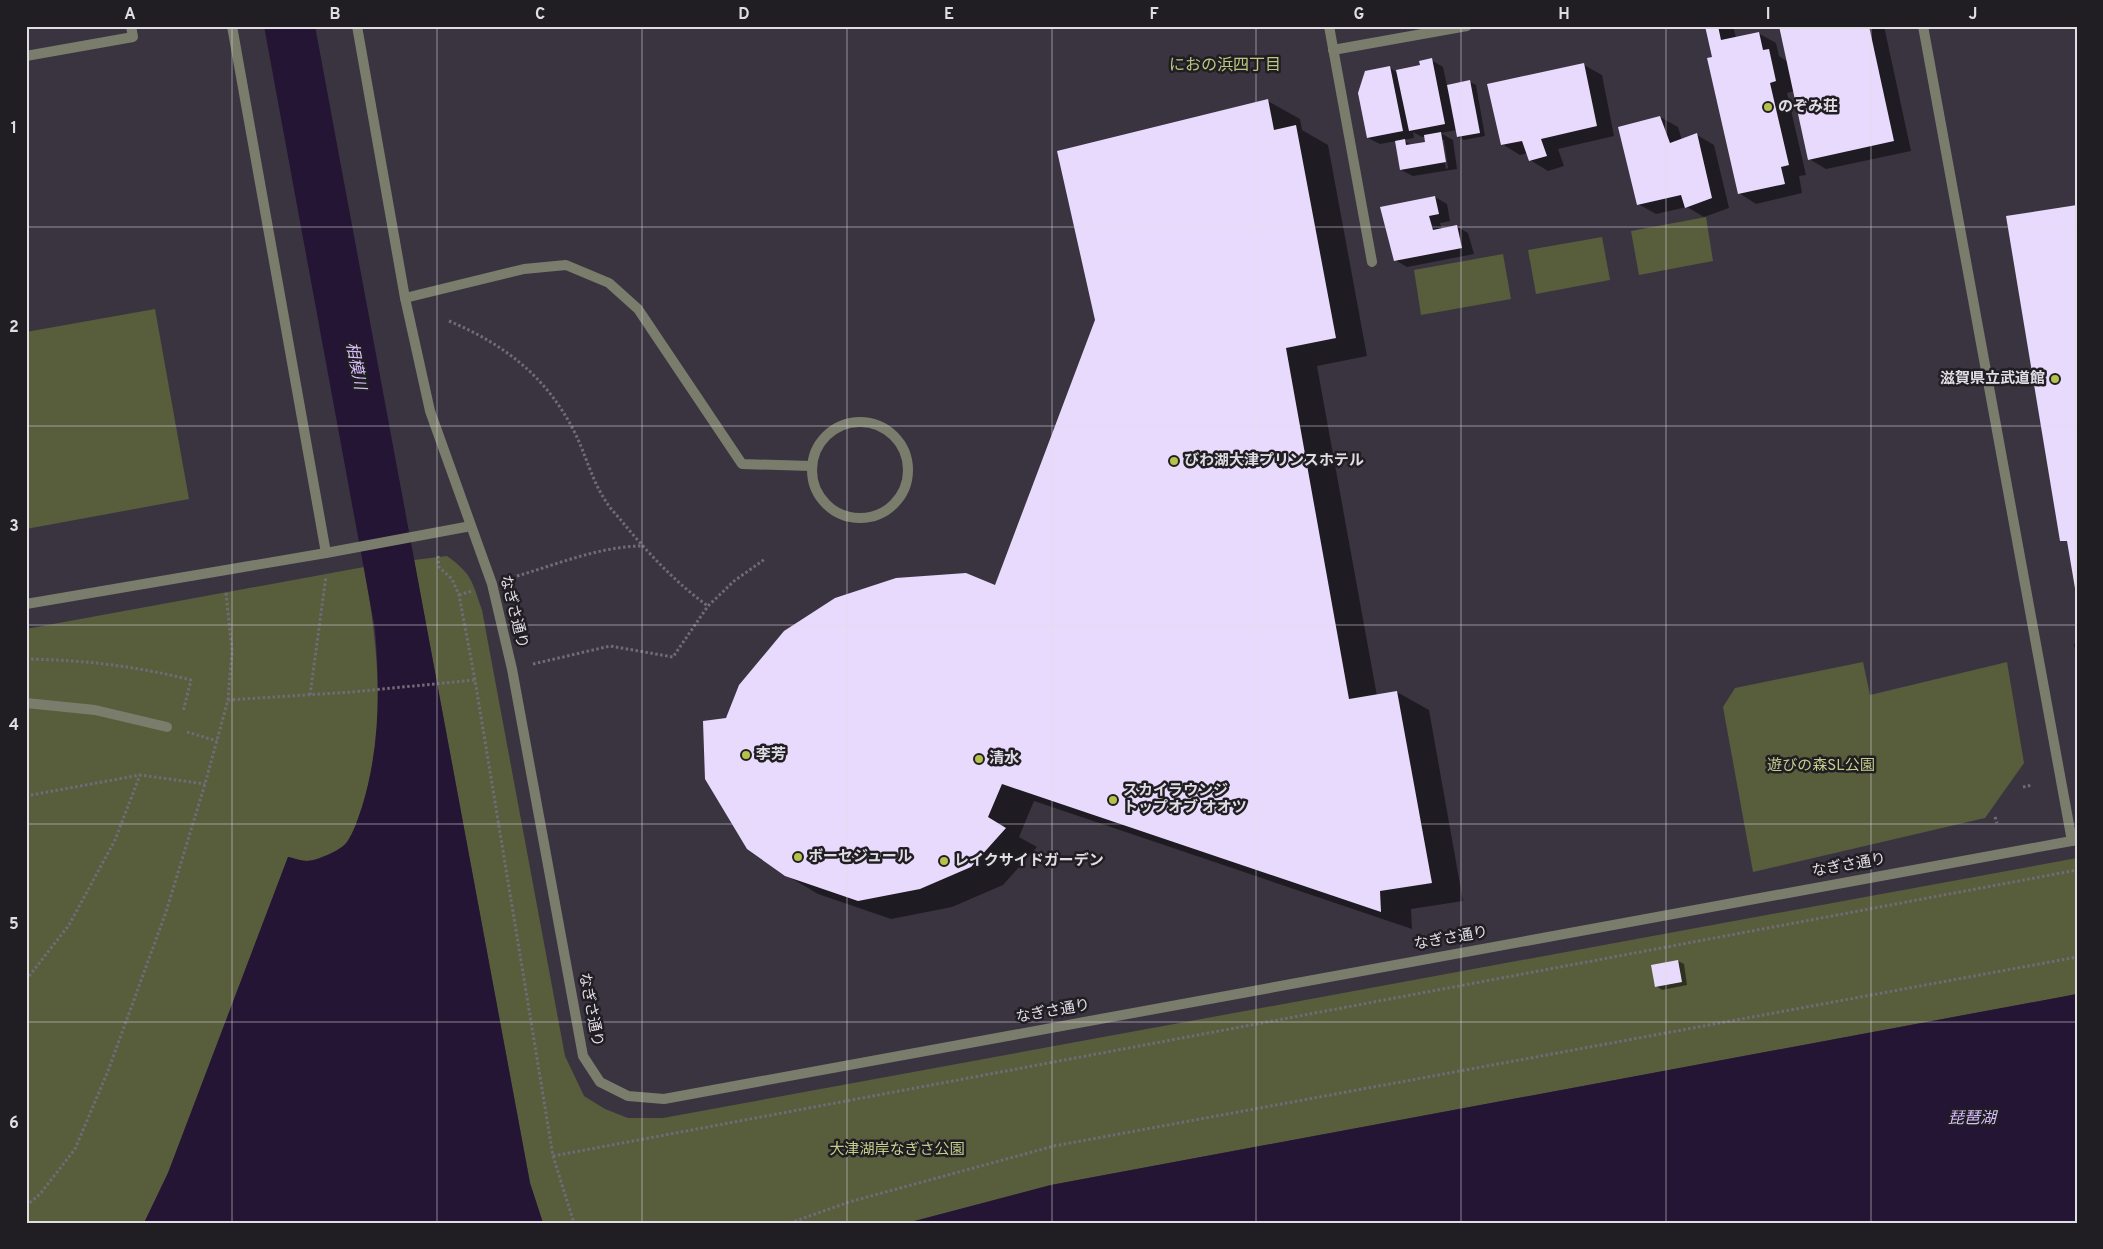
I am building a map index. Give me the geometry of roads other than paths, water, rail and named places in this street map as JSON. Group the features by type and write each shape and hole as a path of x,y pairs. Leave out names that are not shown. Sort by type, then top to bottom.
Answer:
{"street":[{"path":"26,56 133,37 131,26"},
{"path":"232,26 326,553"},
{"name":"なぎさ通り","path":"357,26 405,298 430,411 492,584 512,669 584,1056 600,1082 628,1096 664,1099 2074,840"},
{"path":"1329,26 1372,262"},
{"path":"1333,50 1467,26"},
{"path":"1922,26 2074,840"},
{"path":"405,298 524,269 566,265 609,284 638,309 742,464 811,466"},
{"path":"864,422 879,426 892,434 901,446 907,460 908,475 903,491 894,505 880,514 864,518 847,517 832,510 820,498 813,483 811,466 815,451 835,428 849,423 864,422"},
{"path":"26,604 326,553 471,526"},
{"path":"26,703 95,710 167,727"}],"water":[{"name":"相模川","path":"264,26 315,26 530,1183 543,1223 144,1223 168,1173 288,857 311,861 335,852 347,842 362,807 368,785 375,741 378,674 375,629"},
{"name":"琵琶湖","path":"2077,994 2077,1223 907,1223 1051,1185"}],"place":[{"name":"のぞみ荘","path":"1768,107"},
{"name":"滋賀県立武道館","path":"2055,379"},
{"name":"びわ湖大津プリンスホテル","path":"1174,461"},
{"name":"李芳","path":"746,755"},
{"name":"清水","path":"979,759"},
{"name":"スカイラウンジ トップオブ オオツ","path":"1113,800"},
{"name":"ボーセジュール","path":"798,857"},
{"name":"レイクサイドガーデン","path":"944,861"}],"district":[{"name":"におの浜四丁目","path":"1225,66"}],"park label":[{"name":"遊びの森SL公園","path":"1821,766"},
{"name":"大津湖岸なぎさ公園","path":"897,1150"}]}
